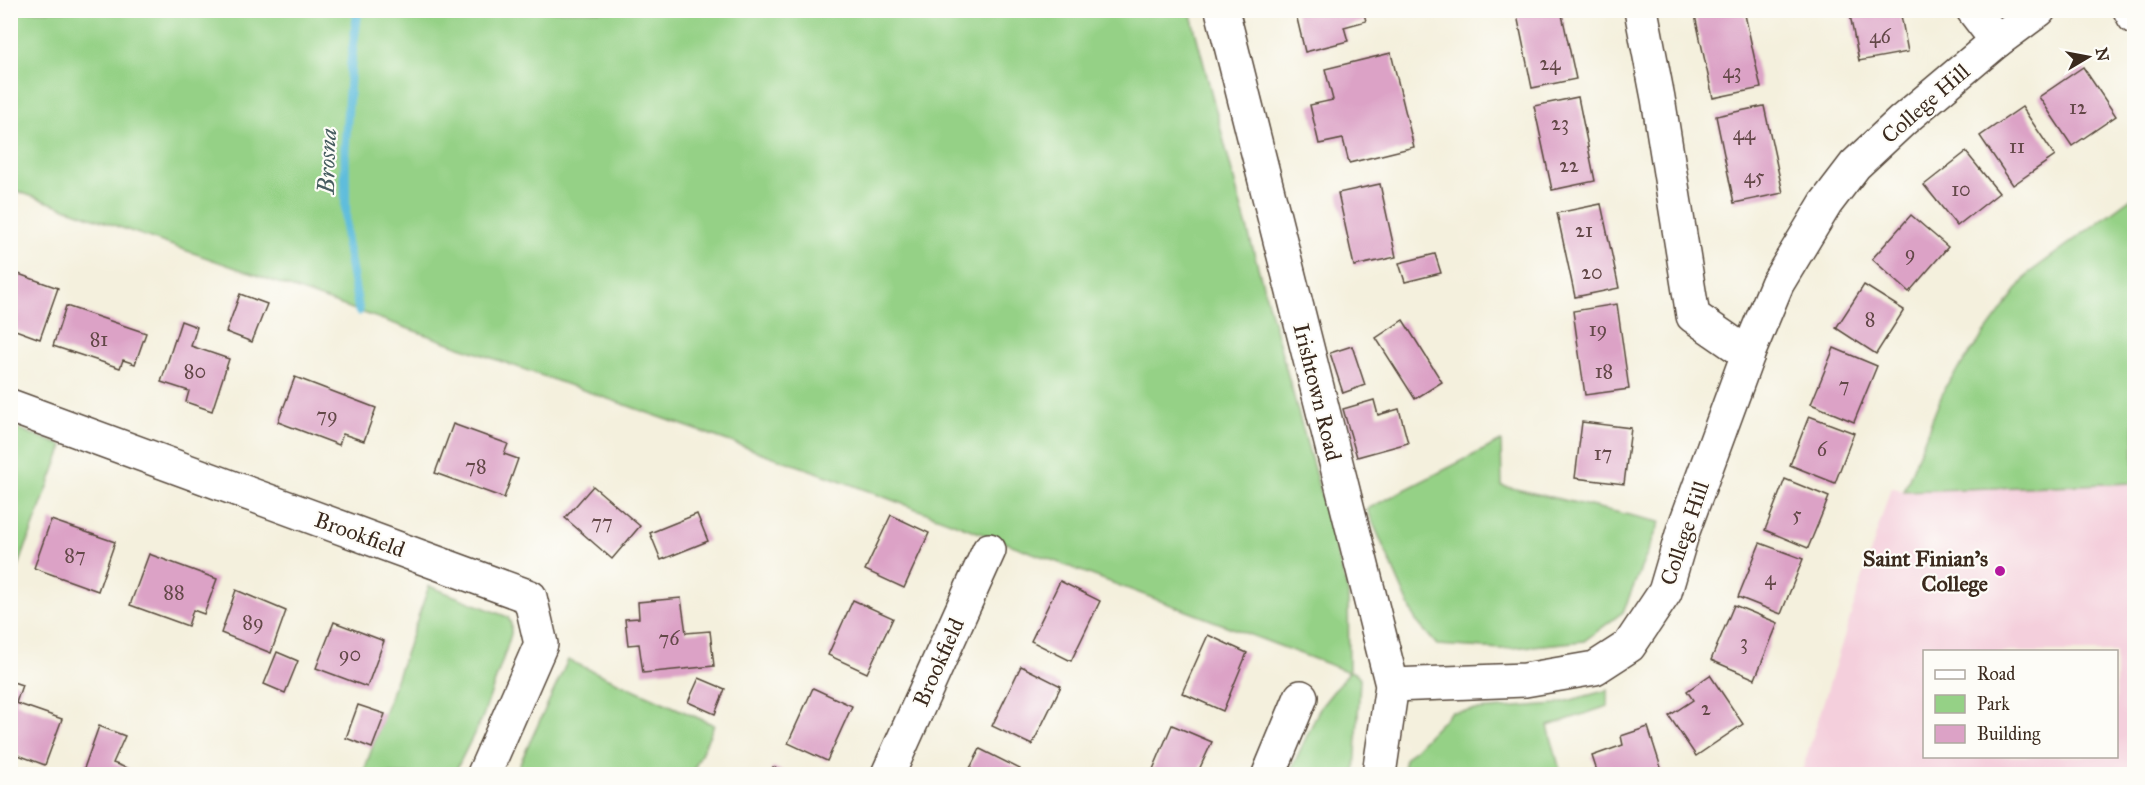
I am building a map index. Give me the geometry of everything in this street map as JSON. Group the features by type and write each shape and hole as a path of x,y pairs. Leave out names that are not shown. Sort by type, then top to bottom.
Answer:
{"street":[{"name":"Irishtown Road","path":"1222,10 1392,685 1379,774"},
{"path":"1641,10 1658,98 1693,316 1748,354"},
{"path":"1973,10 1996,41"},
{"name":"College Hill","path":"1392,685 1525,680 1595,668 1629,646 1665,592 1683,531 1748,354 1778,284 1826,203 1855,165 1902,121 1996,41 2039,10"},
{"path":"2130,10 2134,17"},
{"name":"Brookfield","path":"10,406 530,597 541,644 484,774"},
{"name":"Brookfield","path":"888,774 989,550"},
{"path":"1269,774 1301,696"}],"shaded area":[{"name":"Saint Finian's College","path":"2134,483 2134,774 1801,774 1891,487 1904,491"}],"green space":[{"path":"11,11 1190,11 1238,195 1348,592 1349,671 1356,673 1360,678 1355,774 1289,774 1320,708 1349,672 839,480 11,189"},
{"path":"2134,196 2134,483 1904,491 1945,387 2029,273"},
{"path":"10,426 63,446 11,587"},
{"path":"1501,441 1502,486 1660,522 1623,612 1584,641 1502,649 1437,645 1416,621 1367,509"},
{"path":"429,586 508,617 511,624 511,634 483,716 454,774 363,774"},
{"path":"568,660 714,725 692,774 515,774"},
{"path":"1608,690 1608,706 1548,726 1561,774 1402,774 1405,759 1451,712 1556,704"}],"building":[{"path":"1295,10 1363,10 1366,21 1344,27 1348,41 1305,52"},
{"path":"1516,10 1561,10 1576,79 1532,88"},
{"path":"1744,10 1761,88 1713,98 1694,11"},
{"path":"1849,10 1900,10 1908,52 1859,61"},
{"path":"1391,53 1414,147 1349,163 1343,139 1319,144 1310,105 1333,100 1325,69"},
{"path":"2083,67 2116,116 2072,146 2039,97"},
{"path":"1578,97 1595,181 1552,190 1534,106"},
{"path":"1764,106 1783,193 1734,203 1716,116"},
{"path":"2022,107 2055,156 2013,185 1980,136"},
{"path":"1966,152 1999,193 1957,226 1924,185"},
{"path":"1380,184 1396,257 1354,266 1338,193"},
{"path":"1601,204 1619,288 1575,297 1557,213"},
{"path":"1911,215 1948,247 1909,292 1872,259"},
{"path":"1435,254 1441,273 1405,282 1399,263"},
{"path":"10,271 58,288 40,339 10,328"},
{"path":"1864,285 1904,310 1876,354 1836,328"},
{"path":"240,294 267,304 252,342 226,332"},
{"path":"1617,304 1629,389 1585,395 1573,311"},
{"path":"66,306 146,333 135,364 123,360 120,368 53,346"},
{"path":"1403,320 1442,382 1415,399 1376,338"},
{"path":"181,321 197,327 191,346 229,359 212,411 186,402 189,391 161,382"},
{"path":"1352,346 1365,385 1343,393 1330,353"},
{"path":"1834,348 1877,366 1854,422 1811,404"},
{"path":"295,377 376,408 364,441 343,434 339,445 278,422"},
{"path":"1374,400 1378,415 1399,409 1408,443 1357,457 1343,409"},
{"path":"1809,416 1854,433 1835,483 1790,465"},
{"path":"1582,422 1631,428 1624,484 1575,478"},
{"path":"453,424 508,444 504,454 518,459 504,498 435,473"},
{"path":"1785,479 1829,497 1808,548 1765,530"},
{"path":"593,486 640,526 612,559 565,518"},
{"path":"697,514 708,541 661,560 650,533"},
{"path":"891,515 929,533 904,588 865,570"},
{"path":"51,520 115,542 98,591 34,568"},
{"path":"1760,543 1803,559 1781,614 1738,597"},
{"path":"149,554 217,579 204,614 193,610 188,626 130,605"},
{"path":"1060,581 1100,601 1071,661 1031,641"},
{"path":"236,590 286,611 271,653 221,633"},
{"path":"681,598 686,633 710,631 714,666 643,673 639,644 628,645 625,619 639,618 638,602"},
{"path":"853,600 893,618 867,673 828,655"},
{"path":"1734,605 1778,623 1755,679 1711,660"},
{"path":"334,622 384,641 367,687 316,668"},
{"path":"1208,635 1247,653 1223,711 1182,693"},
{"path":"277,652 298,661 285,693 264,684"},
{"path":"1021,666 1061,686 1032,745 992,726"},
{"path":"1710,675 1743,724 1696,756 1669,716 1693,700 1687,691"},
{"path":"699,678 725,689 715,714 688,702"},
{"path":"10,681 22,685 16,703 62,719 45,765 10,752"},
{"path":"813,688 852,706 827,761 788,743"},
{"path":"358,705 385,714 372,748 346,738"},
{"path":"1172,725 1212,742 1197,774 1151,774"},
{"path":"99,726 125,736 113,763 135,771 134,774 82,774"},
{"path":"1648,727 1663,774 1598,774 1592,756 1623,745 1621,736"},
{"path":"980,749 1020,769 1017,774 967,774"},
{"path":"773,767 788,774 770,774"}],"waterway":[{"name":"Brosna","path":"358,10 351,63 345,149 346,238 359,311"}],"place":[{"name":"Saint Finian's College","path":"2000,571"}]}
